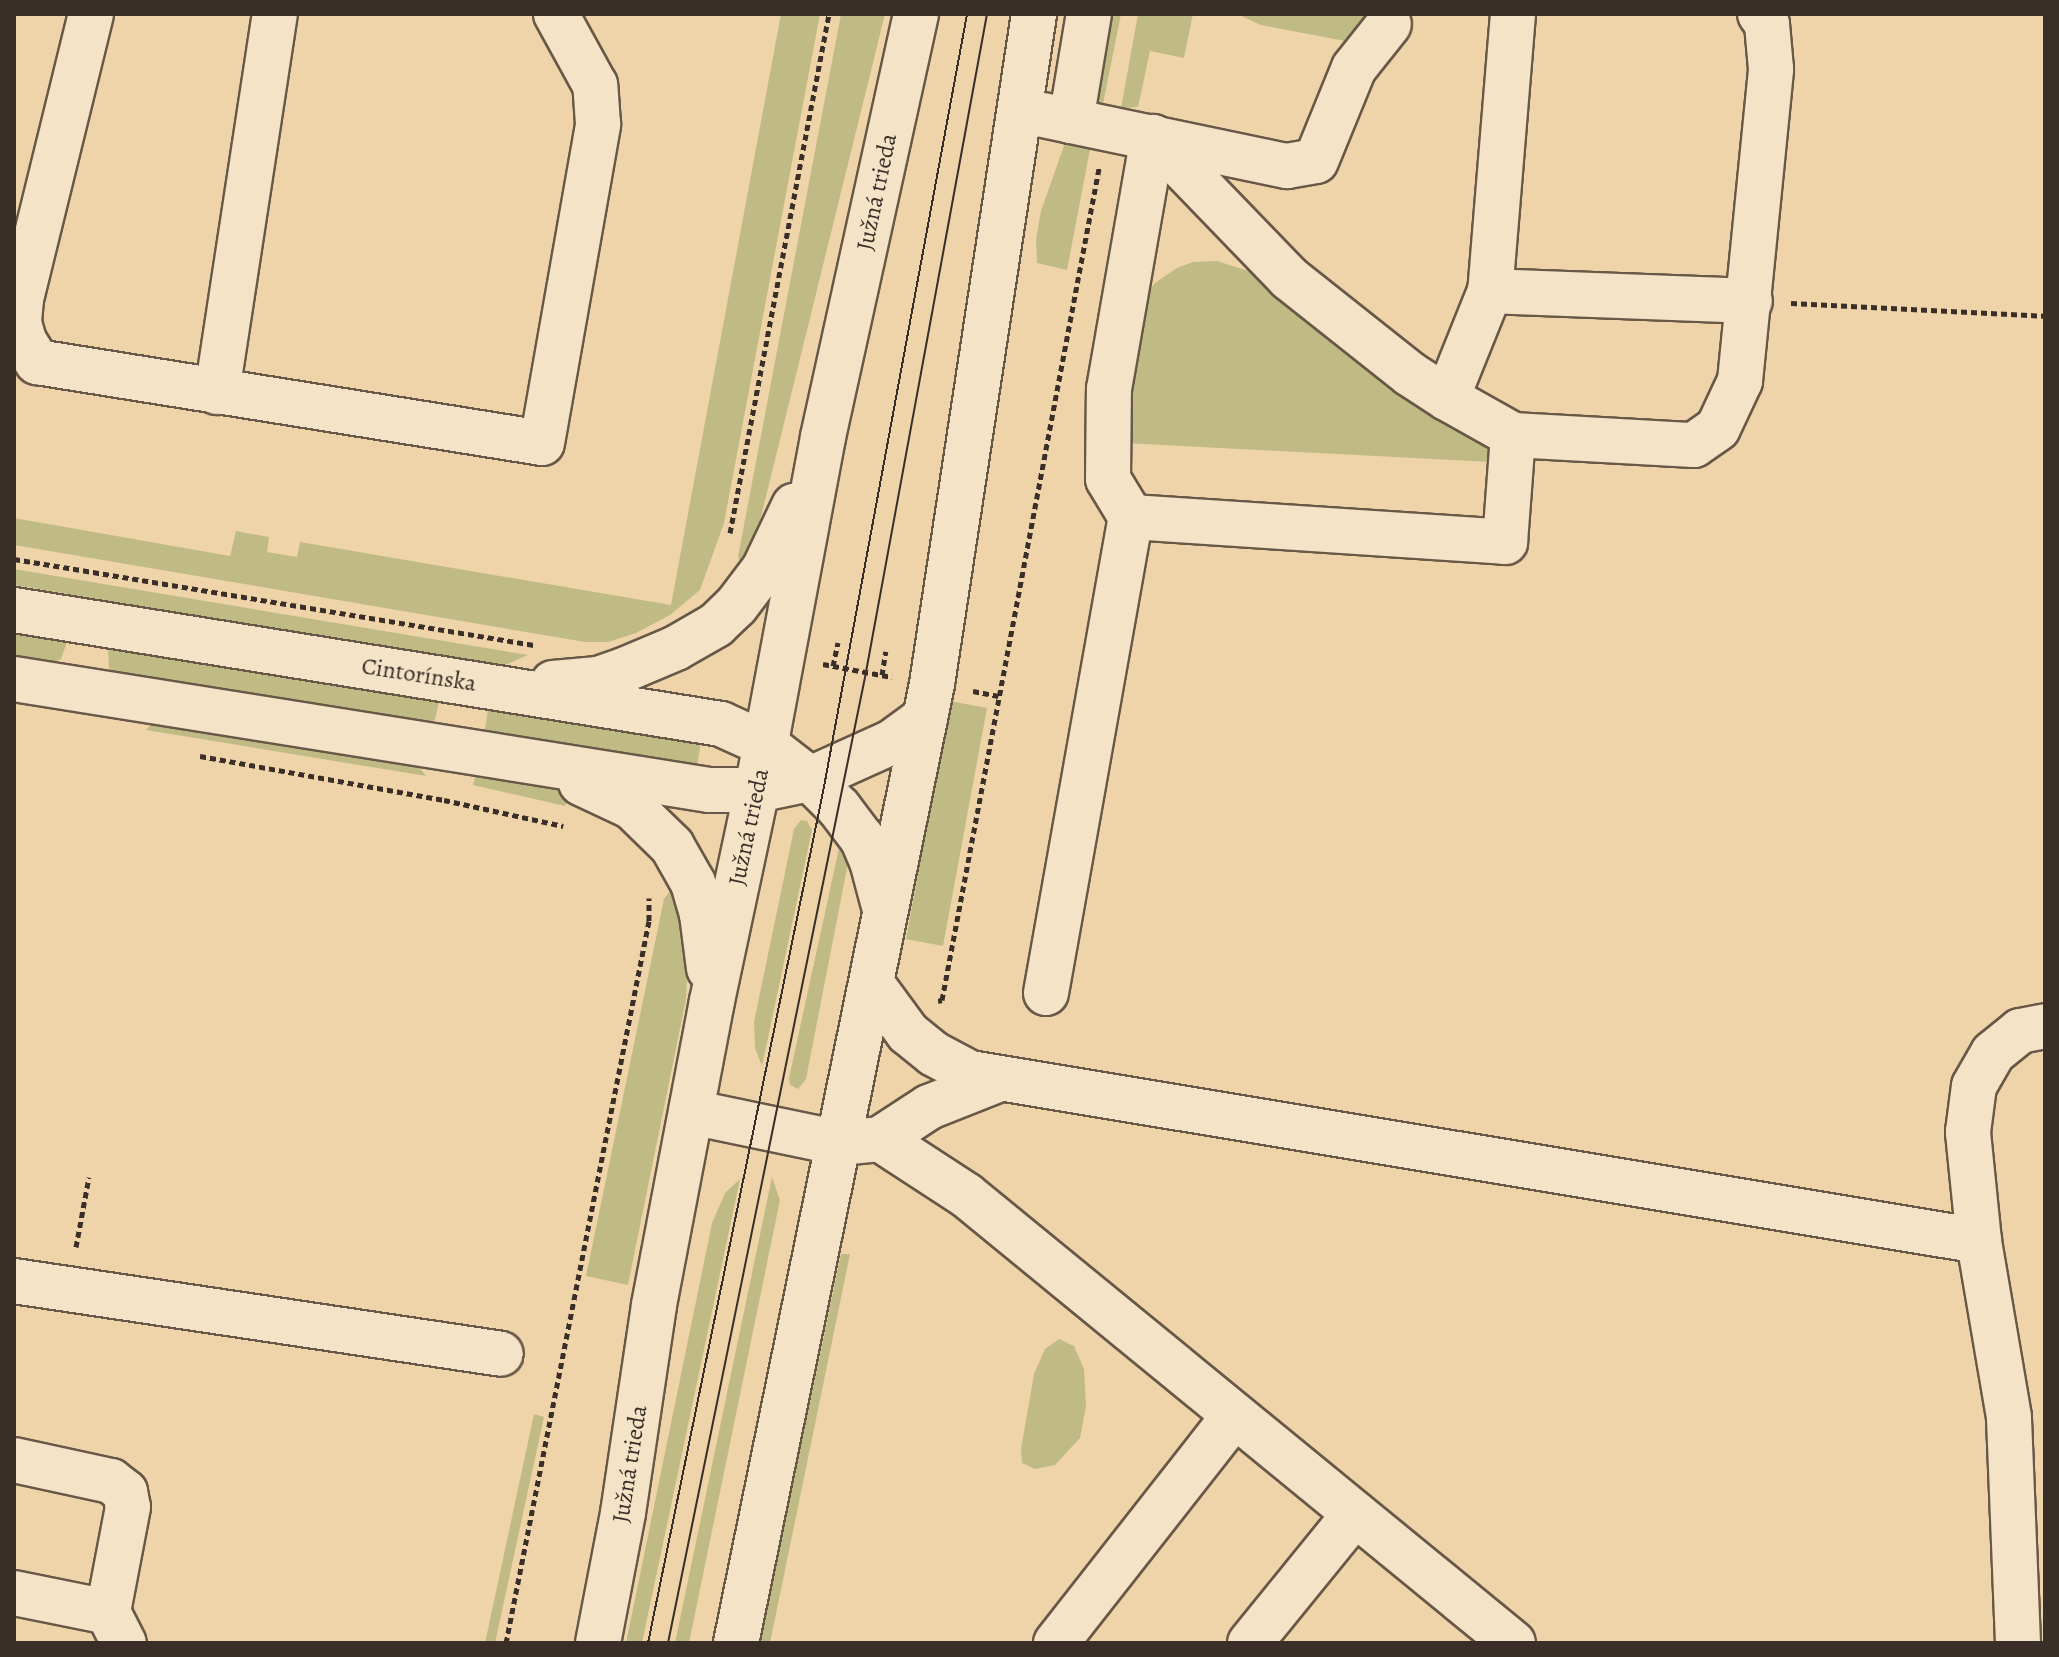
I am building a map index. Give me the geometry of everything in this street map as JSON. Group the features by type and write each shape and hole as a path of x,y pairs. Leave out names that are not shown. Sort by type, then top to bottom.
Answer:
{"street":[{"path":"91,14 21,299 19,323 24,341 37,362 542,443 598,124 595,85 556,14"},
{"path":"217,392 275,14"},
{"name":"Južná trieda","path":"598,1643 623,1513 654,1305 712,1001 757,790 823,437 916,14"},
{"path":"736,1643 860,1141 872,984 929,701 1034,14"},
{"path":"1089,14 1089,124"},
{"path":"1447,398 1490,291 1513,14"},
{"path":"1153,137 1289,278 1410,374 1447,398 1513,435 1694,445 1718,428 1740,381 1771,69 1767,24 1760,14"},
{"path":"1017,110 1287,166 1316,161 1354,68 1389,24"},
{"path":"1046,993 1131,517 1108,479 1109,389 1153,137"},
{"path":"1490,291 1750,301"},
{"path":"1131,517 1505,542 1513,435"},
{"path":"452,749 469,683 566,683 598,679 651,660 716,625 736,606 764,569 823,437"},
{"name":"Cintorínska","path":"14,610 721,724 765,744 810,779 862,838 878,876 886,917"},
{"path":"80,690 90,622"},
{"path":"14,679 709,790 757,790 810,779 892,742 929,701"},
{"path":"531,762 632,807 668,839 693,883 702,914 712,1001"},
{"path":"872,984 908,1033 951,1064 1000,1079 1979,1241"},
{"path":"2018,1643 2009,1417 1979,1241 1968,1132 1974,1086 1993,1053 2020,1031 2045,1026"},
{"path":"860,1141 929,1107 1000,1079"},
{"path":"691,1112 860,1141 966,1195 1513,1643"},
{"path":"14,1281 501,1354"},
{"path":"1056,1643 1234,1416"},
{"path":"14,1460 111,1481 125,1492 128,1507 116,1628 14,1593"},
{"path":"1250,1643 1355,1514"}],"path":[{"path":"730,534 829,14"},
{"path":"908,1033 916,1006 942,1000 999,696 1089,124"},
{"path":"1750,301 2045,316"},
{"path":"14,559 538,646"},
{"path":"833,666 838,643"},
{"path":"882,675 886,651"},
{"path":"783,657 882,675 929,701 999,696"},
{"path":"192,755 505,812 568,828"},
{"path":"506,1643 649,921 649,889"},
{"path":"68,1289 89,1177"}],"shaded area":[{"path":"781,14 820,14 724,523 700,590 670,615 636,633 608,642 585,642 14,545 14,518 230,556 236,531 269,537 267,552 297,557 300,542 671,605"},
{"path":"841,14 885,14 755,541 742,568 738,557"},
{"path":"1103,14 1121,14 1103,104 1085,104"},
{"path":"1138,14 1193,14 1184,58 1150,51 1138,107 1121,108"},
{"path":"1237,14 1390,14 1345,41 1261,25"},
{"path":"1066,140 1091,144 1067,270 1037,263 1036,239 1041,211"},
{"path":"1217,261 1261,275 1491,445 1491,462 1125,443 1127,396 1144,297 1155,283 1177,268 1193,262"},
{"path":"14,569 528,655 503,666 479,663 14,585"},
{"path":"14,624 62,635 67,642 61,659 53,662 14,657"},
{"path":"113,646 433,695 439,702 435,719 429,724 115,674 109,668 108,651"},
{"path":"950,701 987,708 943,946 906,939"},
{"path":"489,703 702,737 696,771 484,736"},
{"path":"154,721 417,764 426,776 146,730"},
{"path":"484,772 574,791 565,806 473,785 476,773"},
{"path":"801,820 807,821 812,830 762,1066 755,1048 754,1022 794,829"},
{"path":"843,846 848,863 806,1079 798,1089 790,1085 789,1078 839,848"},
{"path":"675,884 688,957 686,999 628,1285 586,1276 664,899"},
{"path":"772,1177 780,1200 689,1643 675,1643"},
{"path":"740,1179 642,1643 626,1643 712,1223 725,1193"},
{"path":"841,1254 850,1254 770,1643 760,1643"},
{"path":"1059,1339 1074,1346 1084,1369 1086,1406 1080,1438 1055,1465 1035,1469 1022,1463 1021,1449 1034,1374 1045,1349"},
{"path":"534,1414 544,1417 495,1643 485,1643"}],"tram line":[{"path":"648,1643 823,792 967,14"},
{"path":"668,1643 866,672 987,14"}]}
